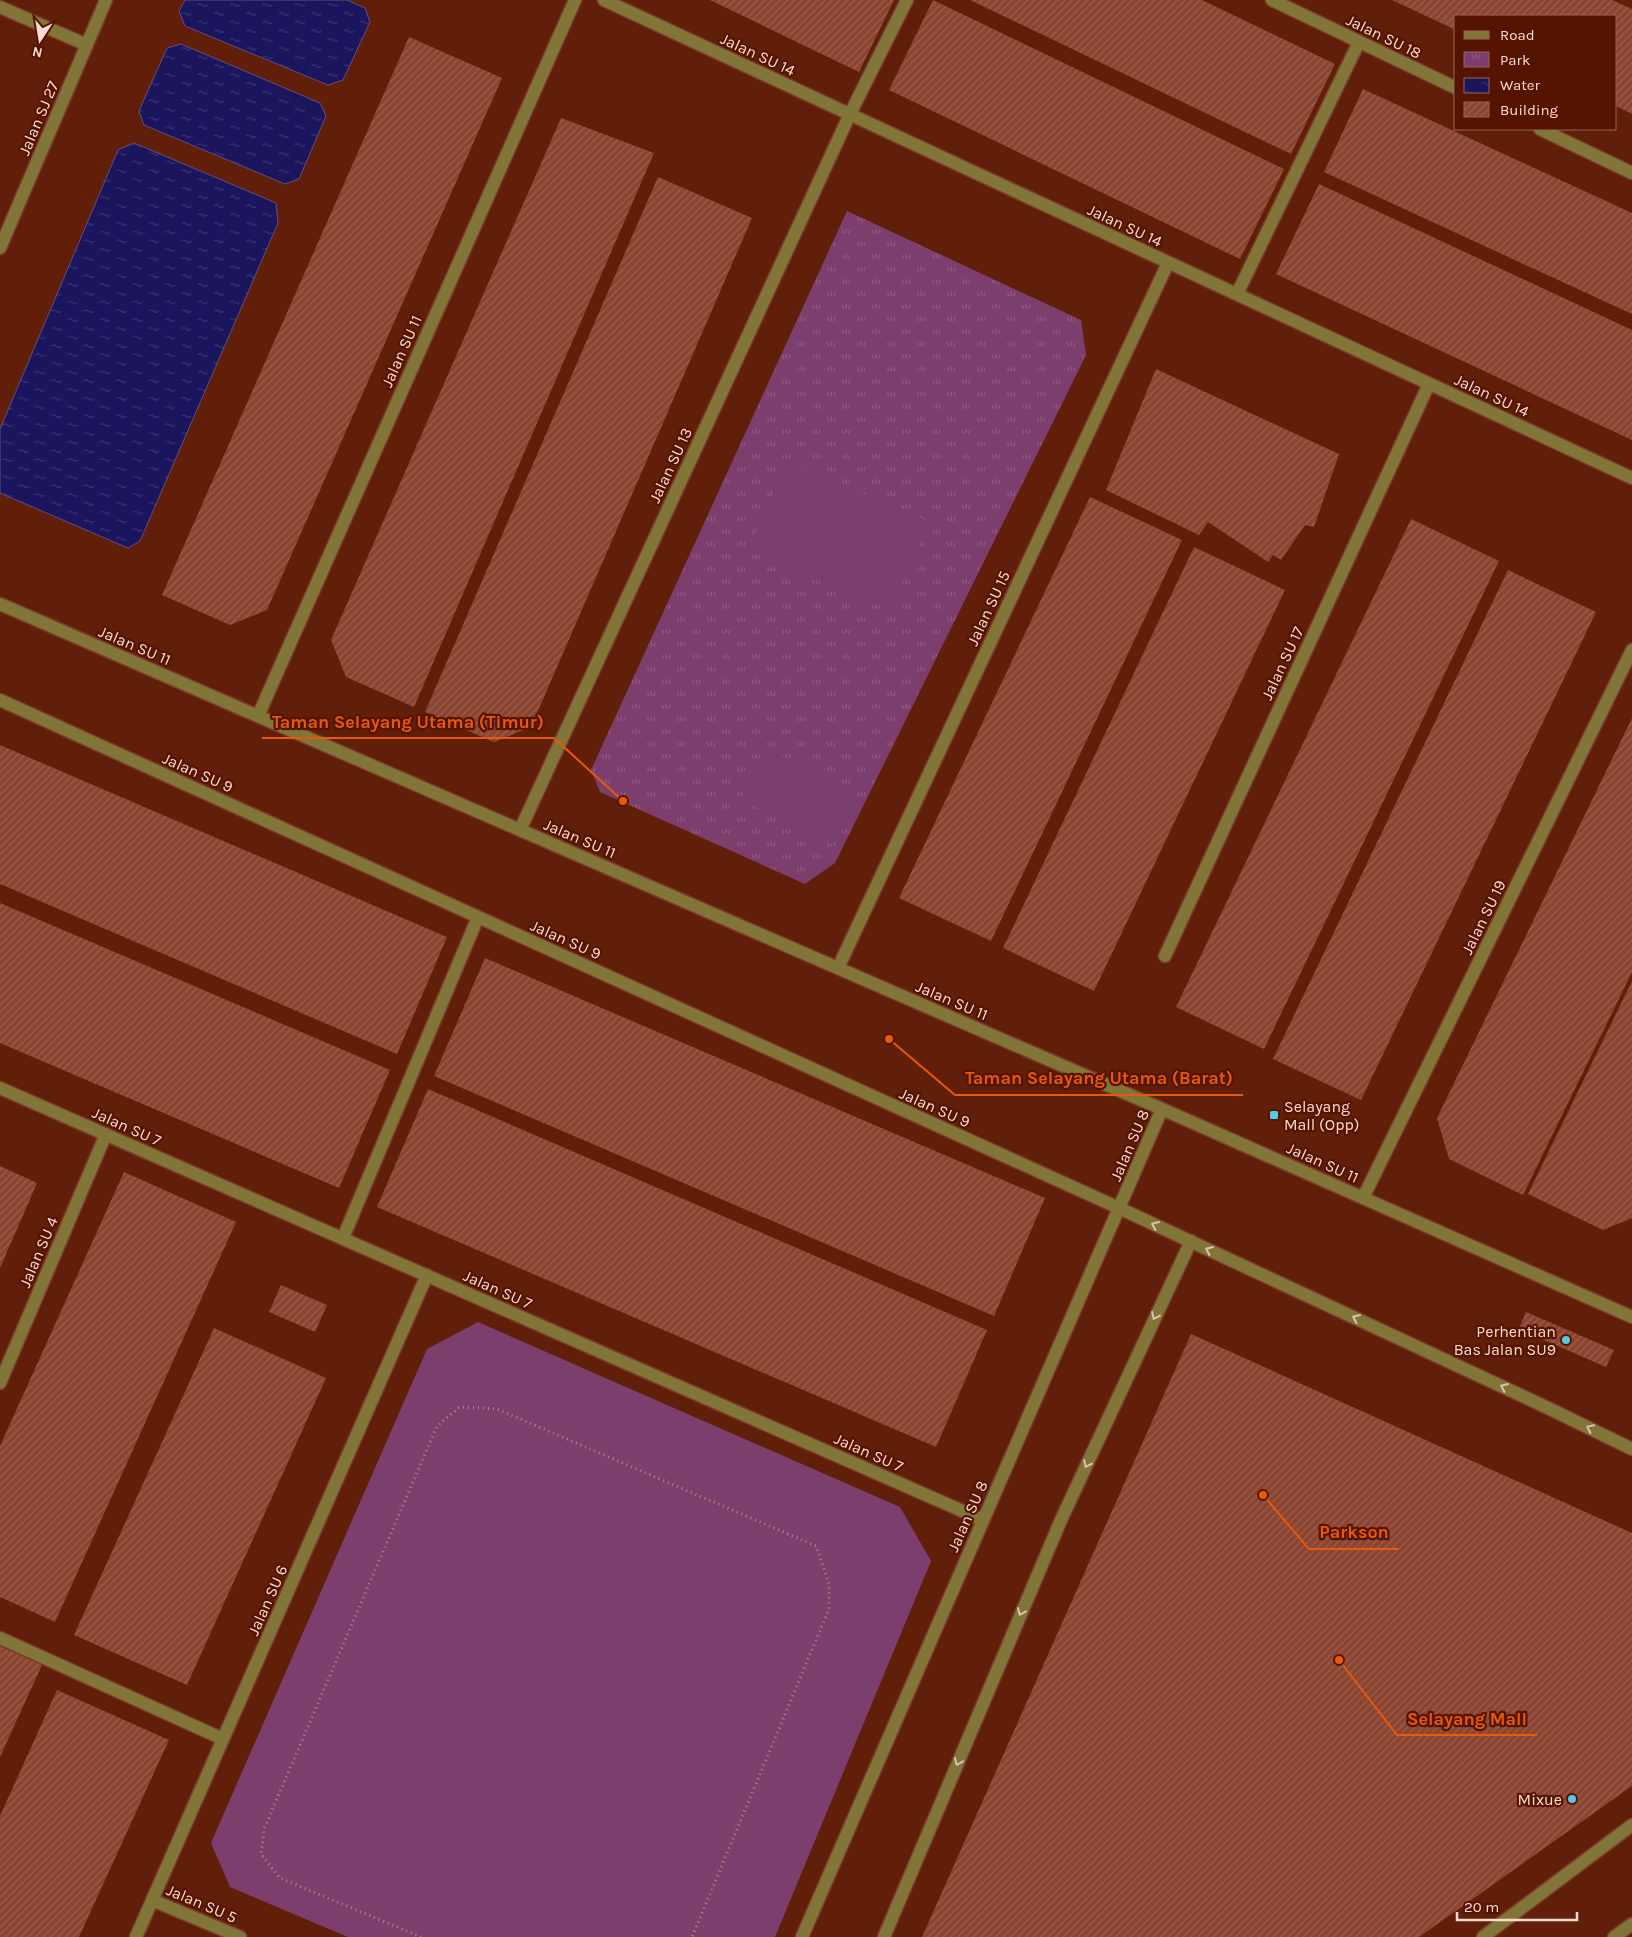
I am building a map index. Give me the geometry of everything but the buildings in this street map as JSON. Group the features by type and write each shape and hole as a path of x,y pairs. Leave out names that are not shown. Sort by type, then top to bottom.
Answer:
{"street":[{"name":"Jalan SJ 27","path":"0,248 106,0"},
{"name":"Jalan SU 11","path":"258,716 575,0"},
{"name":"Jalan SU 14","path":"604,0 1632,478"},
{"name":"Jalan SU 13","path":"520,830 850,114 907,0"},
{"name":"Jalan SU 18","path":"1272,0 1454,87"},
{"path":"0,7 87,45"},
{"path":"1237,294 1359,42"},
{"path":"1542,130 1632,173"},
{"name":"Jalan SU 15","path":"838,968 1168,263"},
{"name":"Jalan SU 17","path":"1165,956 1429,384"},
{"name":"Jalan SU 11","path":"0,604 1162,1109 1632,1317"},
{"name":"Jalan SU 19","path":"1362,1198 1632,650"},
{"name":"Jalan SU 9","path":"0,700 1120,1208 1632,1449"},
{"path":"343,1238 478,917"},
{"name":"Jalan SU 7","path":"0,1088 984,1520"},
{"name":"Jalan SU 8","path":"802,1937 1162,1109"},
{"name":"Jalan SU 4","path":"0,1383 106,1134"},
{"path":"884,1937 1061,1520 1191,1241"},
{"name":"Jalan SU 6","path":"136,1937 427,1275"},
{"path":"0,1638 223,1739"},
{"path":"1483,1937 1632,1825"},
{"name":"Jalan SU 5","path":"152,1900 240,1937"},
{"path":"1614,1937 1632,1924"}],"path":[{"path":"421,1937 280,1878 260,1854 264,1829 437,1426 460,1406 496,1409 816,1546 829,1584 829,1609 692,1937"}],"green space":[{"path":"847,211 1081,320 1086,355 835,863 805,884 600,792 591,770"},
{"path":"787,461 929,522 891,611 748,551"},
{"path":"766,748 857,792 831,844 740,799"},
{"path":"478,1322 900,1507 931,1561 775,1937 348,1937 230,1887 211,1843 427,1349"}],"water":[{"path":"185,0 347,0 365,8 370,22 343,80 328,85 185,26 179,11"},
{"path":"181,44 320,103 326,116 299,179 285,184 144,125 139,111 167,48"},
{"path":"134,143 276,203 278,223 140,541 128,548 0,493 0,429 118,150"}],"place":[{"name":"Taman Selayang Utama (Timur)","path":"623,801"},
{"name":"Taman Selayang Utama (Barat)","path":"889,1039"},
{"name":"Selayang Mall (Opp)","path":"1274,1115"},
{"name":"Perhentian Bas Jalan SU9","path":"1566,1340"},
{"name":"Parkson","path":"1263,1495"},
{"name":"Selayang Mall","path":"1339,1660"},
{"name":"Mixue","path":"1572,1799"}]}
